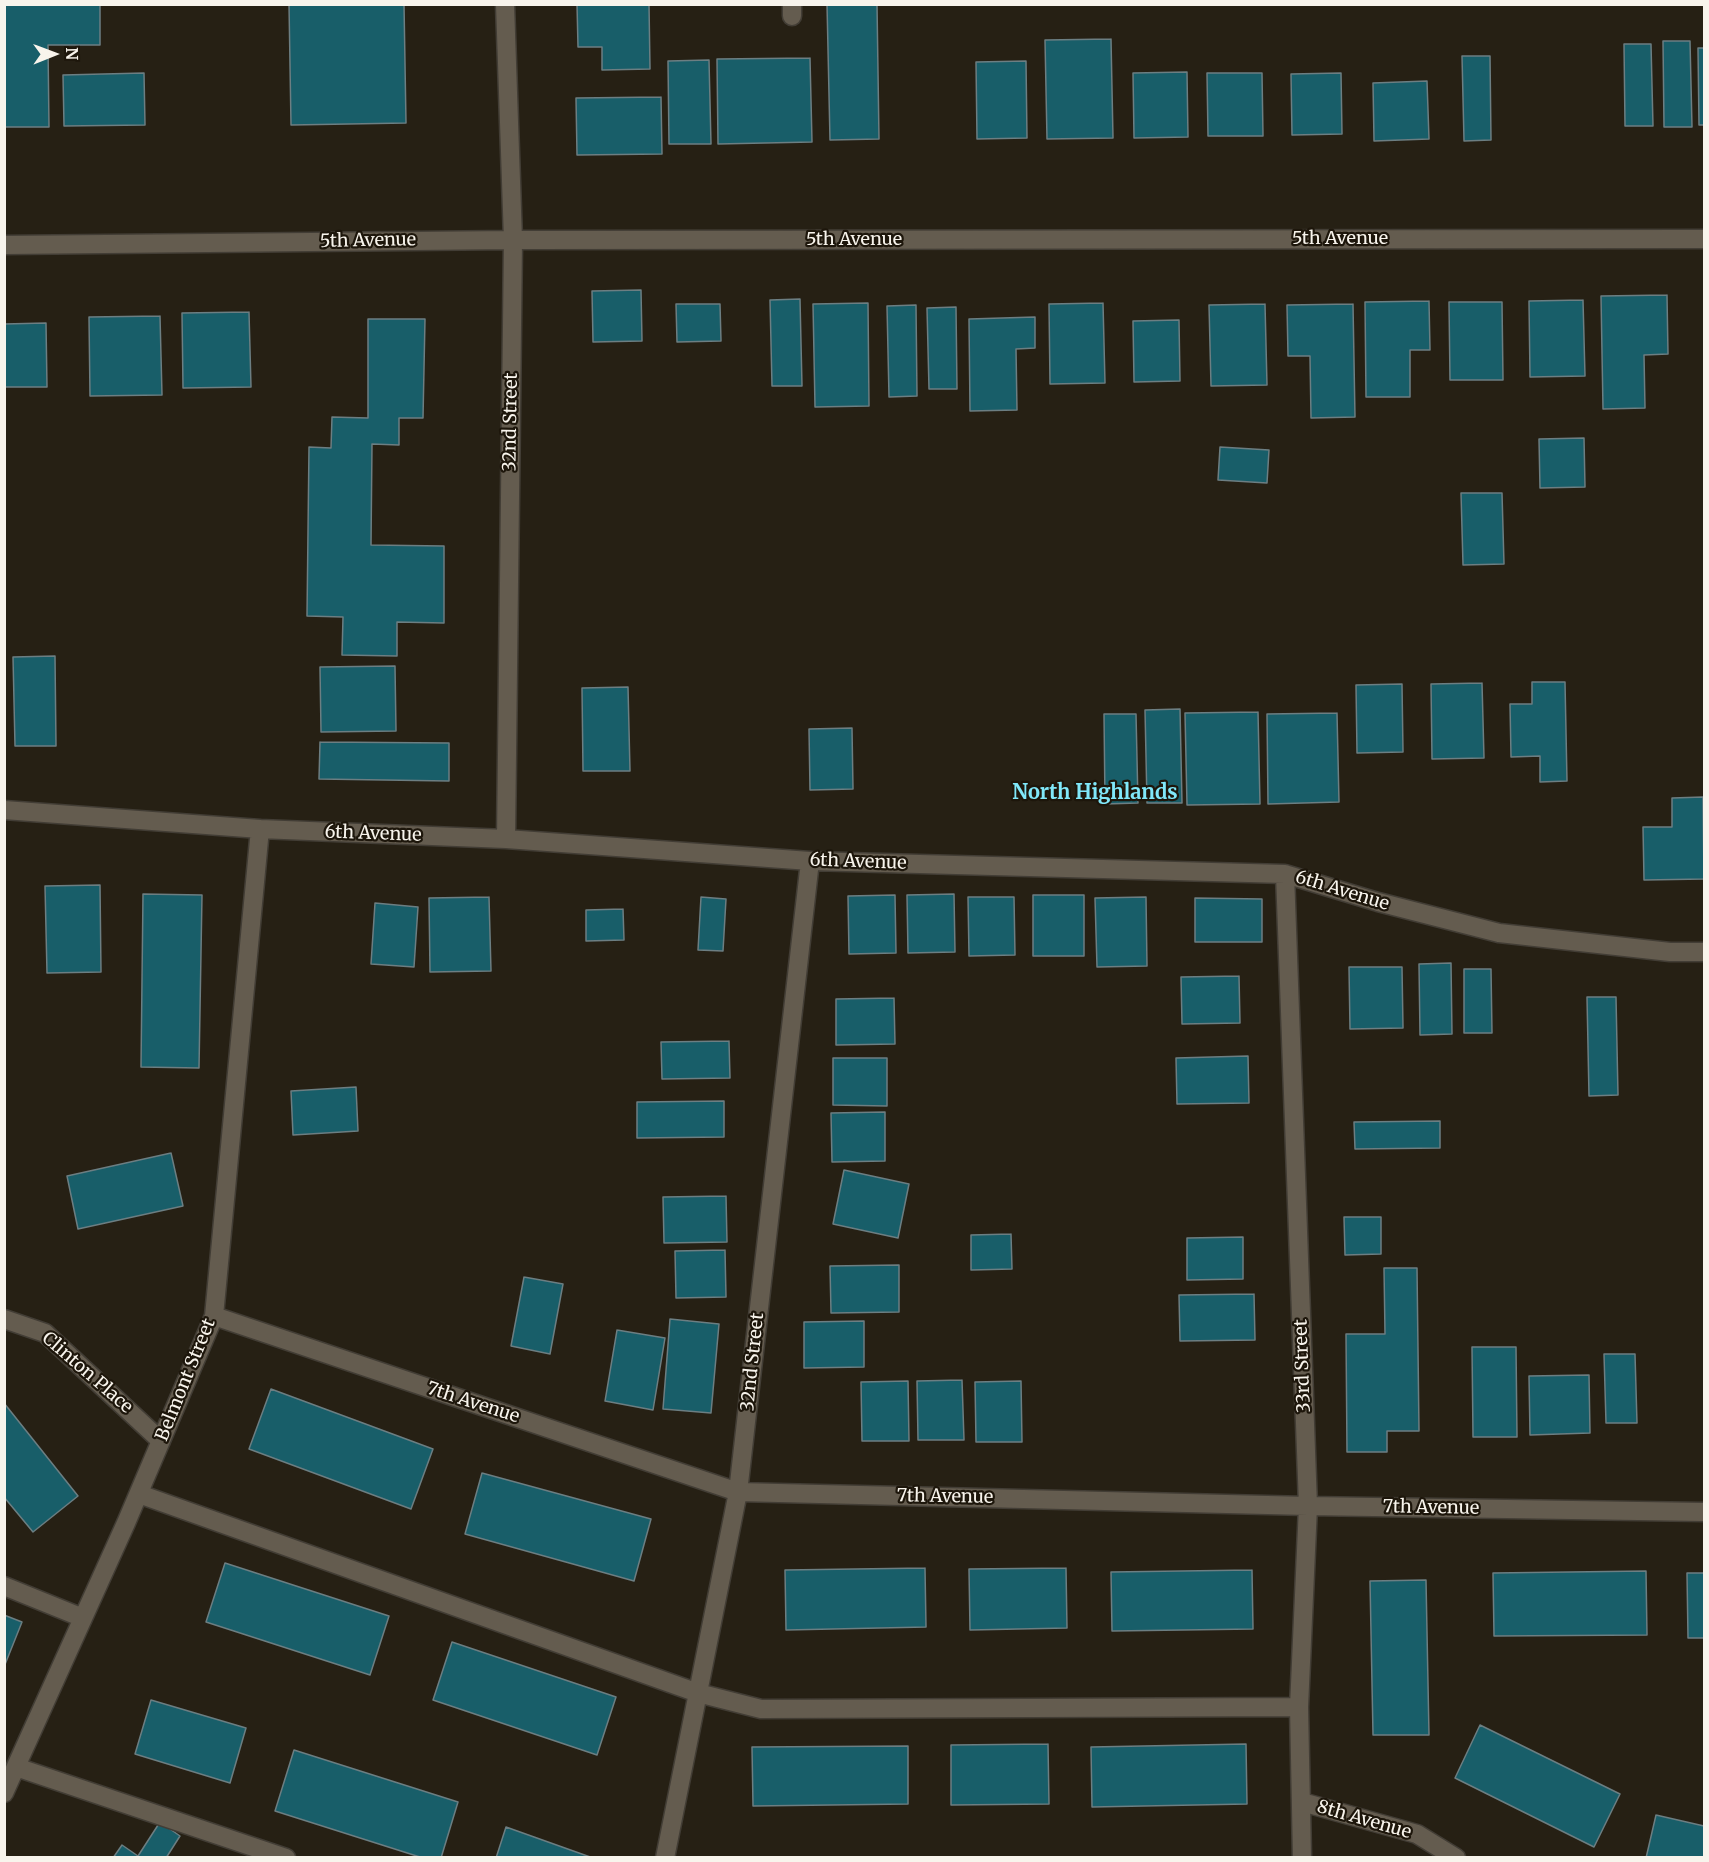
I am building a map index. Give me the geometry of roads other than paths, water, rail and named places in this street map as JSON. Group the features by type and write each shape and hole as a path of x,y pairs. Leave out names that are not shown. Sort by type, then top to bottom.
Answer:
{"street":[{"name":"32nd Street","path":"505,4 513,240 506,839"},
{"name":"5th Avenue","path":"4,245 513,240 1704,239"},
{"name":"6th Avenue","path":"4,810 260,829 506,839 810,861 1285,874 1378,902 1499,933 1670,952 1704,952"},
{"name":"Belmont Street","path":"4,1793 139,1494 214,1316 260,829"},
{"name":"32nd Street","path":"665,1857 738,1492 810,861"},
{"name":"33rd Street","path":"1285,874 1308,1506 1299,1707 1302,1857"},
{"name":"7th Avenue","path":"214,1316 738,1492 1308,1506 1704,1512"},
{"name":"Clinton Place","path":"4,1319 45,1332 161,1441"},
{"path":"139,1494 698,1693 760,1709 1299,1707"},
{"path":"4,1586 83,1618"},
{"path":"16,1767 286,1857"},
{"name":"8th Avenue","path":"1302,1802 1417,1834 1456,1857"}],"district":[{"name":"North Highlands","path":"1095,793"}]}
